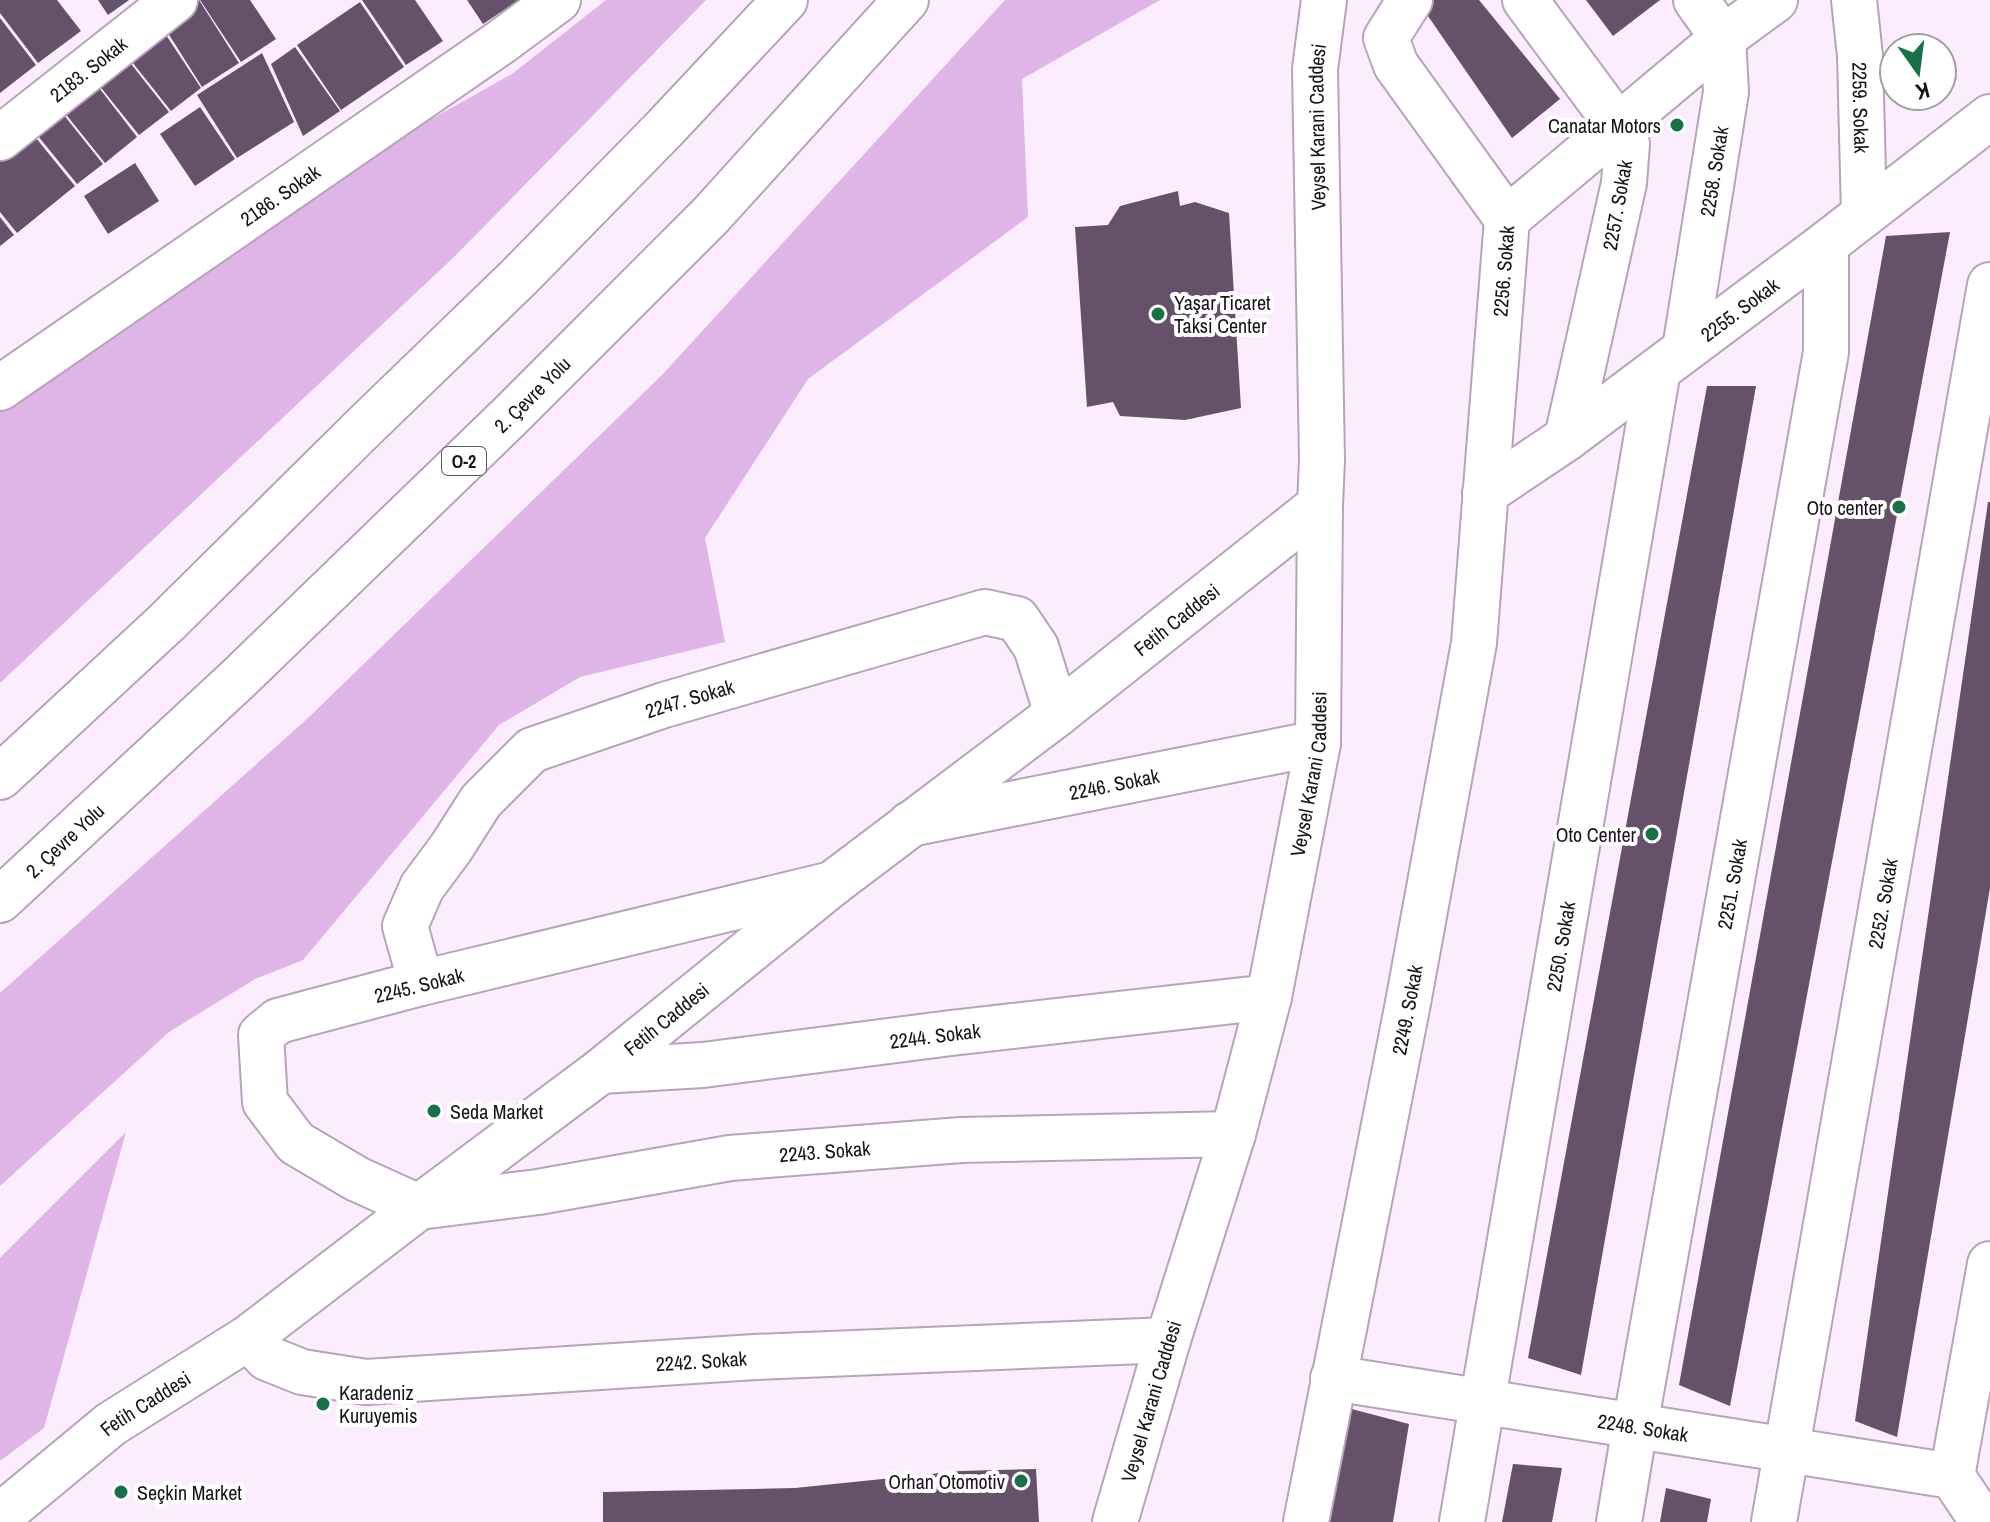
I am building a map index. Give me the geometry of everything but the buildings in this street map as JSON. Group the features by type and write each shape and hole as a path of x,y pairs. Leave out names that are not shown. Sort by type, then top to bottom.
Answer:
{"main road":[{"name":"2183. Sokak","path":"0,138 175,0"},
{"name":"2186. Sokak","path":"0,388 558,0"},
{"path":"0,777 167,622 518,278 785,0"},
{"name":"2. Çevre Yolu","path":"0,900 250,668 520,406 711,215 906,0"},
{"name":"Veysel Karani Caddesi","path":"1115,1522 1233,1134 1269,997 1318,743 1322,460 1315,69 1324,0"},
{"name":"2256. Sokak","path":"1410,0 1386,38 1396,65 1507,219 1485,493"},
{"name":"2257. Sokak","path":"1525,0 1619,127 1627,143 1624,183 1567,438"},
{"path":"1696,0 1723,38"},
{"path":"1507,219 1723,38 1775,0"},
{"name":"2259. Sokak","path":"1854,0 1860,56 1864,214"},
{"name":"2258. Sokak","path":"1672,360 1726,92 1723,38"},
{"name":"2255. Sokak","path":"1485,493 1567,438 1672,360 1990,117"},
{"name":"2251. Sokak","path":"1619,1522 1826,352 1826,244"},
{"name":"2252. Sokak","path":"1774,1522 1990,285"},
{"name":"2250. Sokak","path":"1462,1522 1672,360"},
{"name":"2249. Sokak","path":"1306,1522 1408,1003 1474,643 1485,493"},
{"name":"Fetih Caddesi","path":"0,1516 111,1424 248,1338 601,1071 832,884 1057,714 1320,505"},
{"name":"2247. Sokak","path":"421,983 405,926 422,887 481,801 532,750 664,705 985,612 1017,619 1036,647 1057,714"},
{"name":"2246. Sokak","path":"910,824 1318,743"},
{"name":"2245. Sokak","path":"419,1207 357,1179 296,1143 265,1102 261,1035 278,1021 421,983 832,884"},
{"name":"2244. Sokak","path":"601,1071 703,1065 1269,997"},
{"name":"2243. Sokak","path":"419,1207 538,1192 730,1158 961,1140 1233,1134"},
{"path":"1983,1522 1952,1476 1990,1264"},
{"name":"2242. Sokak","path":"248,1338 267,1358 302,1372 366,1382 755,1357 1168,1340"},
{"name":"2248. Sokak","path":"1333,1378 1952,1476"},
{"path":"1952,1476 1990,1452"}],"shaded area":[{"path":"606,0 706,0 454,257 0,683 0,405 385,145 512,74"},
{"path":"1005,0 1160,0 1022,79 1028,217 808,379 705,538 725,642 580,677 499,725 303,960 255,979 169,1032 0,1186 0,993 308,718 662,375"},
{"path":"126,1132 44,1428 0,1461 0,1258"}],"place":[{"name":"Canatar Motors","path":"1677,125"},
{"name":"Yaşar Ticaret Taksi Center","path":"1158,314"},
{"name":"Oto center","path":"1899,507"},
{"name":"Oto Center","path":"1652,834"},
{"name":"Seda Market","path":"434,1111"},
{"name":"Karadeniz Kuruyemis","path":"323,1404"},
{"name":"Orhan Otomotiv","path":"1021,1481"},
{"name":"Seçkin Market","path":"121,1492"}]}
